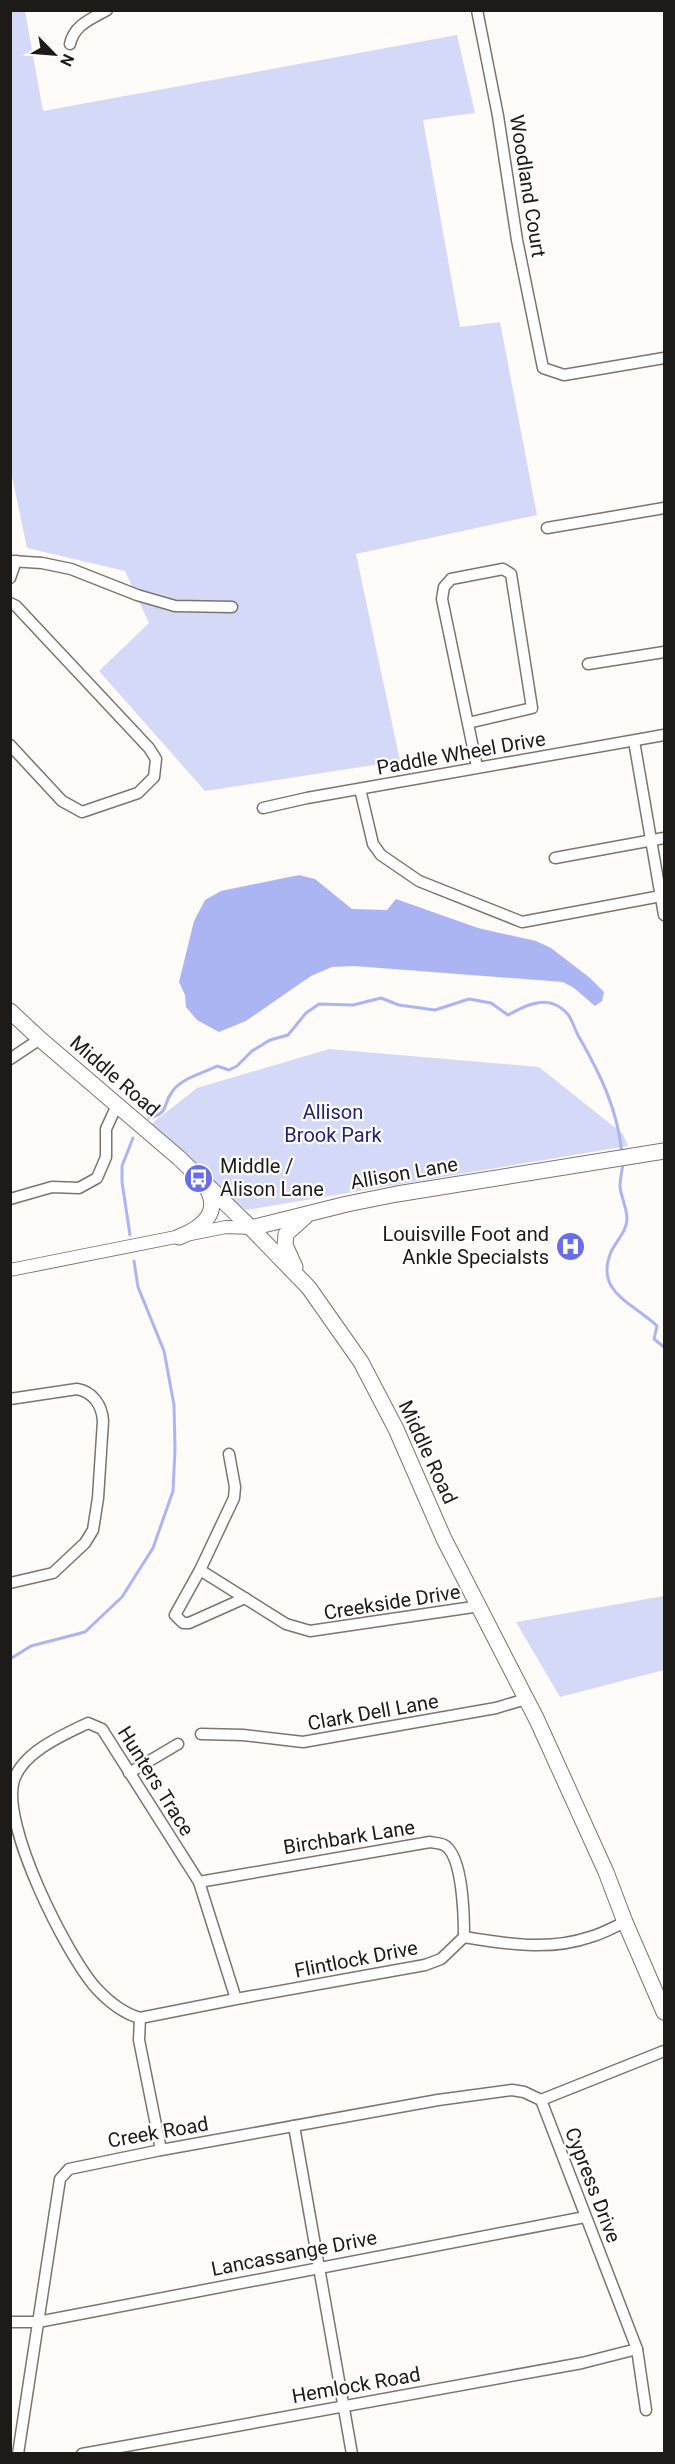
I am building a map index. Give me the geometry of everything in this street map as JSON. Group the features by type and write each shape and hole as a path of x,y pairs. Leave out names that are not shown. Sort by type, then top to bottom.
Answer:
{"main road":[{"name":"Middle Road","path":"10,1011 202,1180 300,1278 333,1319 361,1362 396,1429 444,1539 526,1699 606,1872 664,2012"},
{"name":"Allison Lane","path":"251,1228 397,1194 615,1160 664,1150"},
{"path":"179,1237 196,1231 206,1222 211,1208 209,1190 202,1180"},
{"path":"300,1278 289,1258 285,1245 286,1234 307,1215"}],"street":[{"path":"70,44 72,35 80,25 107,10"},
{"name":"Woodland Court","path":"477,10 498,116 517,240 543,368 564,375 664,358"},
{"path":"546,528 664,508"},
{"path":"10,578 13,561 42,563 71,569 137,596 176,606 232,608"},
{"path":"468,723 532,708 511,574 503,569 451,579 444,587 442,599 477,767"},
{"path":"10,603 16,606 149,748 156,759 156,770 154,777 138,793 82,812 62,801 10,745"},
{"path":"588,664 664,652"},
{"name":"Paddle Wheel Drive","path":"263,808 477,767 664,735"},
{"path":"634,741 664,915"},
{"path":"360,789 373,844 381,855 419,881 522,922 661,896"},
{"path":"555,858 664,838"},
{"path":"10,1059 40,1039"},
{"path":"10,1199 52,1187 79,1188 97,1179 106,1157 106,1129 117,1106"},
{"name":"Allison Lane","path":"10,1270 226,1227 251,1228"},
{"path":"10,1583 53,1573 85,1543 93,1530 103,1438 103,1411 89,1393 77,1389 11,1398"},
{"path":"229,1454 234,1498 200,1570 175,1612 178,1620 189,1623 245,1598"},
{"name":"Creekside Drive","path":"200,1570 286,1624 310,1631 480,1606"},
{"name":"Clark Dell Lane","path":"201,1734 225,1733 303,1742 496,1708 526,1699"},
{"name":"Hunters Trace","path":"140,2018 129,2015 113,2005 94,1986 57,1925 26,1862 14,1807 14,1782 26,1759 88,1723 102,1729 199,1882 236,1999"},
{"path":"129,1773 178,1744"},
{"name":"Birchbark Lane","path":"199,1882 430,1842 443,1844 449,1849 463,1891 464,1937"},
{"path":"464,1937 508,1945 555,1944 592,1937 625,1922"},
{"name":"Flintlock Drive","path":"140,2018 425,1965 441,1959 464,1937"},
{"path":"140,2018 139,2040 161,2150"},
{"path":"541,2100 664,2051"},
{"name":"Creek Road","path":"18,2454 60,2179 63,2174 76,2166 438,2100 512,2090 524,2092 541,2100"},
{"name":"Cypress Drive","path":"541,2100 637,2349 646,2410"},
{"path":"294,2126 352,2454"},
{"name":"Lancassange Drive","path":"10,2322 38,2322 585,2217"},
{"name":"Hemlock Road","path":"82,2454 582,2363 637,2349"}],"green space":[{"path":"10,11 25,11 43,111 457,35 475,113 423,120 460,327 500,322 537,515 356,554 400,761 205,791 99,671 149,623 125,571 27,548 10,467"},
{"name":"Allison Brook Park","path":"329,1049 539,1067 623,1134 628,1146 246,1210 145,1129 197,1088"},
{"path":"664,1596 664,1670 560,1697 516,1622"}],"water":[{"path":"299,875 315,879 352,909 387,910 396,899 478,928 536,941 551,948 590,978 604,992 602,1001 595,1006 563,982 354,966 332,967 311,976 246,1021 219,1032 197,1020 186,1007 185,995 179,982 194,921 205,900 221,891"}],"waterway":[{"path":"149,1118 163,1111 172,1092 181,1083 217,1066 229,1070 237,1066 252,1051 270,1040 288,1035 306,1013 319,1004 353,1005 381,998 399,1005 435,1010 469,999 491,1003 508,1015 531,1004 544,1002 562,1008 571,1019 607,1094 617,1123 622,1154"},
{"path":"130,1235 122,1182 122,1166 133,1138"},
{"path":"623,1164 620,1187 627,1223 611,1252 607,1266 608,1278 619,1296 657,1326 654,1339 664,1347"},
{"path":"10,1659 31,1646 85,1632 122,1597 153,1548 173,1491 174,1405 164,1351 138,1287 134,1261"}],"place":[{"name":"Middle / Alison Lane","path":"199,1178"},
{"name":"Louisville Foot and Ankle Specialsts","path":"570,1246"}]}
